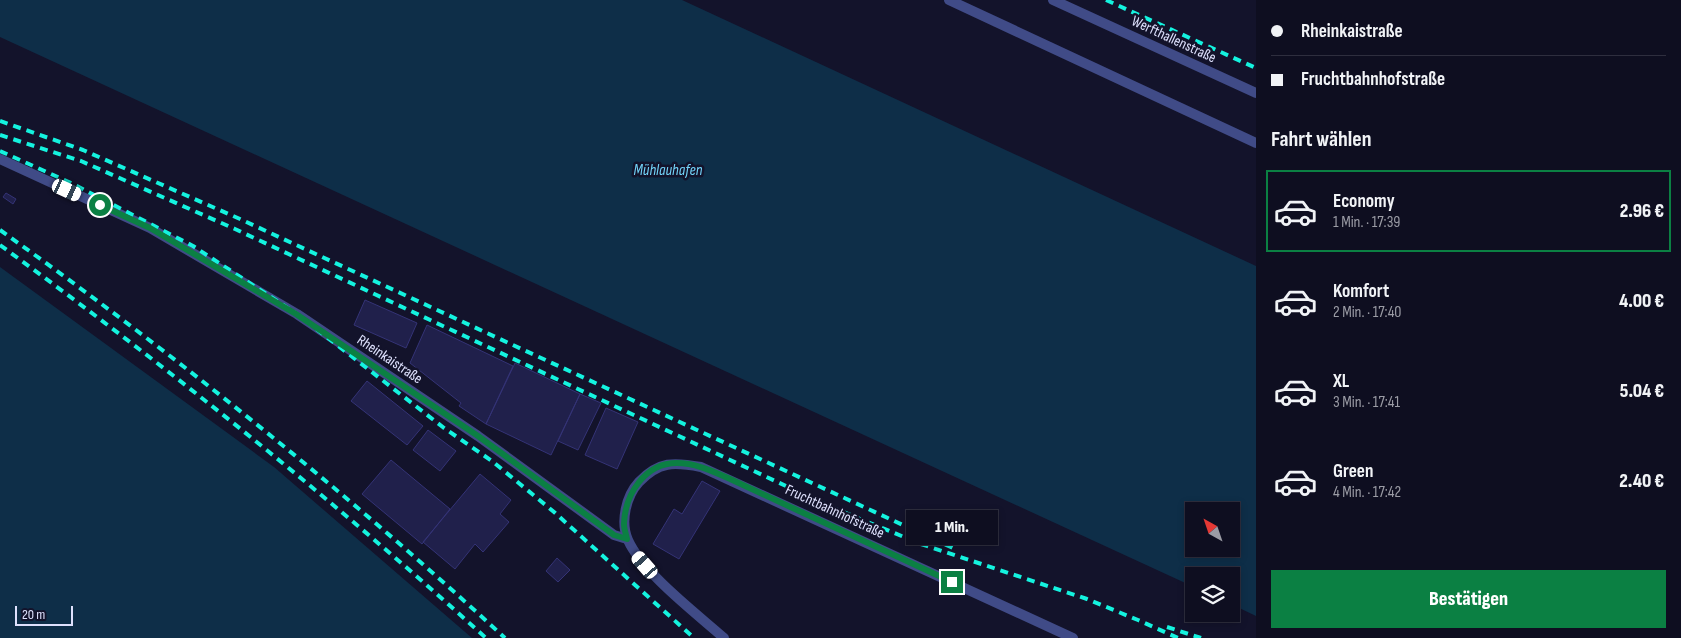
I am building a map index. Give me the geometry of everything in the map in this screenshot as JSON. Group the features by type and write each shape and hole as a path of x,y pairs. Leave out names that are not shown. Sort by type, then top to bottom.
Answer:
{"street":[{"path":"949,0 1256,144"},
{"name":"Werfthallenstraße","path":"1053,0 1256,93"},
{"name":"Rheinkaistraße","path":"0,159 150,228 296,314 478,436 614,535 627,539 637,555 654,574 724,638"},
{"name":"Fruchtbahnhofstraße","path":"627,539 624,525 627,505 634,488 648,473 665,464 677,463 701,467 1073,638"}],"water":[{"name":"Mühlauhafen","path":"0,0 682,0 1256,266 1256,616 1240,608 1240,567 1185,567 1185,583 0,37"},
{"path":"0,267 274,467 472,638 0,638"}],"building":[{"path":"6,193 16,199 13,204 3,197"},
{"path":"365,300 417,323 406,348 354,325"},
{"path":"427,325 513,366 486,424 459,406 461,403 410,363"},
{"path":"515,363 580,394 551,455 486,424"},
{"path":"367,381 423,426 407,445 351,401"},
{"path":"580,394 601,403 578,450 558,441"},
{"path":"606,408 638,422 617,469 585,455"},
{"path":"428,430 456,451 440,471 413,450"},
{"path":"391,460 450,509 422,544 362,494"},
{"path":"480,474 511,500 500,514 509,522 483,552 475,544 455,569 423,542"},
{"path":"702,481 720,491 679,559 653,544 674,509 682,514"},
{"path":"557,558 570,570 558,582 546,571"}],"railway":[{"path":"1106,0 1256,68"},
{"path":"0,121 83,150 240,219 955,549"},
{"path":"0,135 81,161 235,229 831,507 921,544 1087,599 1178,638"},
{"path":"0,151 71,183 193,246 297,314 444,428 492,461 554,512 694,638"},
{"path":"0,230 131,326 259,426 445,583 505,638"},
{"path":"0,245 63,291 248,435 428,586 486,638"},
{"path":"1167,627 1201,638"}],"route":[{"path":"100,205 150,228 296,314 478,436 614,535 627,539 624,525 627,505 634,488 648,473 665,464 677,463 701,467 728,478 952,582"}]}
